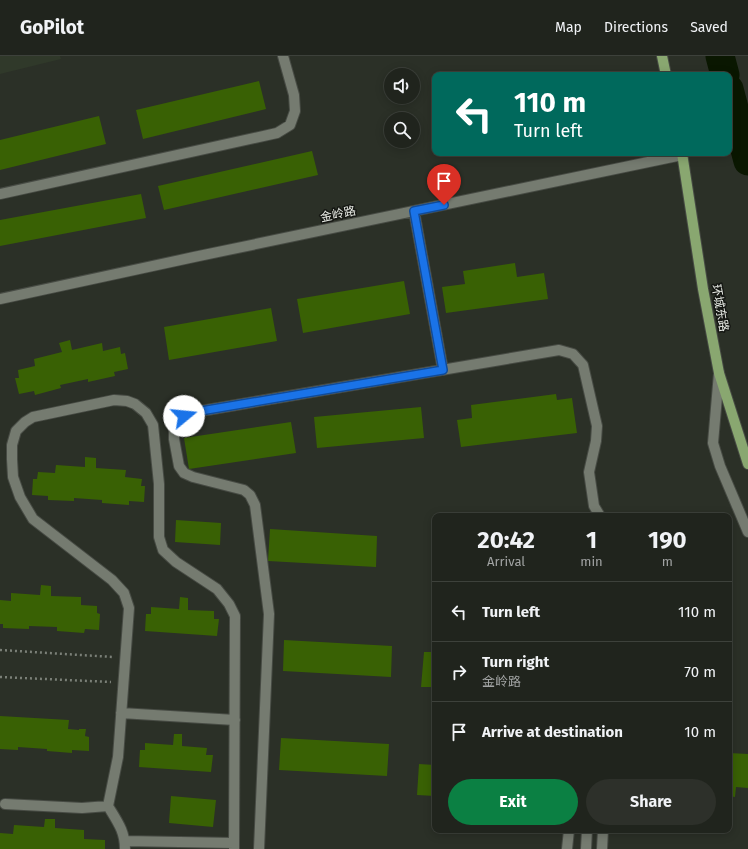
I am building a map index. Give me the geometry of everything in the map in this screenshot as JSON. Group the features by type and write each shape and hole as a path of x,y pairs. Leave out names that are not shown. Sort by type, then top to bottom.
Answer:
{"main road":[{"path":"662,56 665,72"},
{"name":"环城东路","path":"682,156 703,289 719,373 748,464"}],"street":[{"path":"0,194 277,133 290,124 295,111 294,95 283,56"},
{"name":"金岭路","path":"0,299 673,156"},
{"path":"414,211 443,370"},
{"path":"259,849 269,614 255,505 250,495 244,490 193,477 184,473 179,466 174,439 174,430 177,423 184,416 195,412 559,350 573,354 583,366 597,426 596,440 589,472 594,506 598,513"},
{"path":"719,373 713,443 720,466 748,532"},
{"path":"114,400 127,401 136,404 146,413 153,426 159,484 159,537 163,550 176,562 217,589 229,604 235,616 234,846 125,845 124,833 108,806 118,757 125,658 129,608 124,593 112,580 33,519 20,497 13,477 12,460 12,444 16,431 25,422 34,417 114,400"},
{"path":"121,713 235,720"},
{"path":"5,804 82,808 108,806"},
{"path":"567,849 569,833"},
{"path":"586,849 587,833"},
{"path":"602,849 603,833"}],"path":[{"path":"0,650 125,658"},
{"path":"0,677 123,683"}],"shaded area":[{"path":"0,56 60,56 61,59 0,74"}],"building":[{"path":"259,81 266,109 143,139 136,110"},
{"path":"99,116 106,144 0,170 0,140"},
{"path":"312,151 318,175 164,210 158,186"},
{"path":"141,194 146,218 0,246 0,220"},
{"path":"515,263 517,277 544,273 548,299 446,313 442,287 465,284 463,271"},
{"path":"404,281 410,314 303,333 297,299"},
{"path":"271,308 277,341 169,360 164,327"},
{"path":"70,340 72,350 102,343 103,351 120,347 121,354 125,353 128,369 114,372 115,376 88,382 88,379 60,385 61,388 35,395 34,391 19,394 15,378 19,378 18,370 35,366 34,359 62,352 59,343"},
{"path":"556,394 557,400 572,398 577,433 461,447 457,420 472,418 471,405"},
{"path":"421,407 424,438 317,448 314,417"},
{"path":"291,422 296,453 189,469 184,438"},
{"path":"85,457 96,458 96,468 126,470 125,477 142,479 141,486 145,486 144,502 129,501 129,505 102,503 102,500 74,498 74,501 48,500 48,496 32,495 33,479 37,479 38,472 55,473 56,465 85,467"},
{"path":"176,520 221,523 220,545 175,542"},
{"path":"270,529 377,536 376,567 268,561"},
{"path":"41,585 51,586 51,596 81,597 81,605 97,606 97,613 100,614 99,630 85,629 84,633 57,631 57,627 29,626 29,629 3,628 3,624 0,624 0,600 11,601 11,593 40,595"},
{"path":"180,597 188,598 188,610 214,611 214,619 219,619 217,636 145,631 146,614 151,614 151,607 179,609"},
{"path":"284,640 392,646 391,677 283,671"},
{"path":"424,652 432,652 432,687 421,687"},
{"path":"0,716 69,720 68,729 86,729 85,736 89,737 89,751 72,750 72,753 47,751 47,749 18,747 18,750 0,749"},
{"path":"174,734 182,734 182,746 207,748 206,755 213,755 211,772 139,767 140,750 145,750 145,743 173,745"},
{"path":"281,738 389,744 387,776 279,770"},
{"path":"732,753 748,754 748,788 736,787 735,797 732,796"},
{"path":"419,764 432,765 432,796 417,795"},
{"path":"171,796 216,800 213,827 169,823"},
{"path":"45,819 55,819 55,828 84,830 84,839 105,840 105,849 0,849 0,833 13,834 14,825 44,827"}],"waterway":[{"path":"720,56 724,72"},
{"path":"732,100 748,161"}],"route":[{"path":"184,416 195,412 443,370 414,211 444,205"}]}
